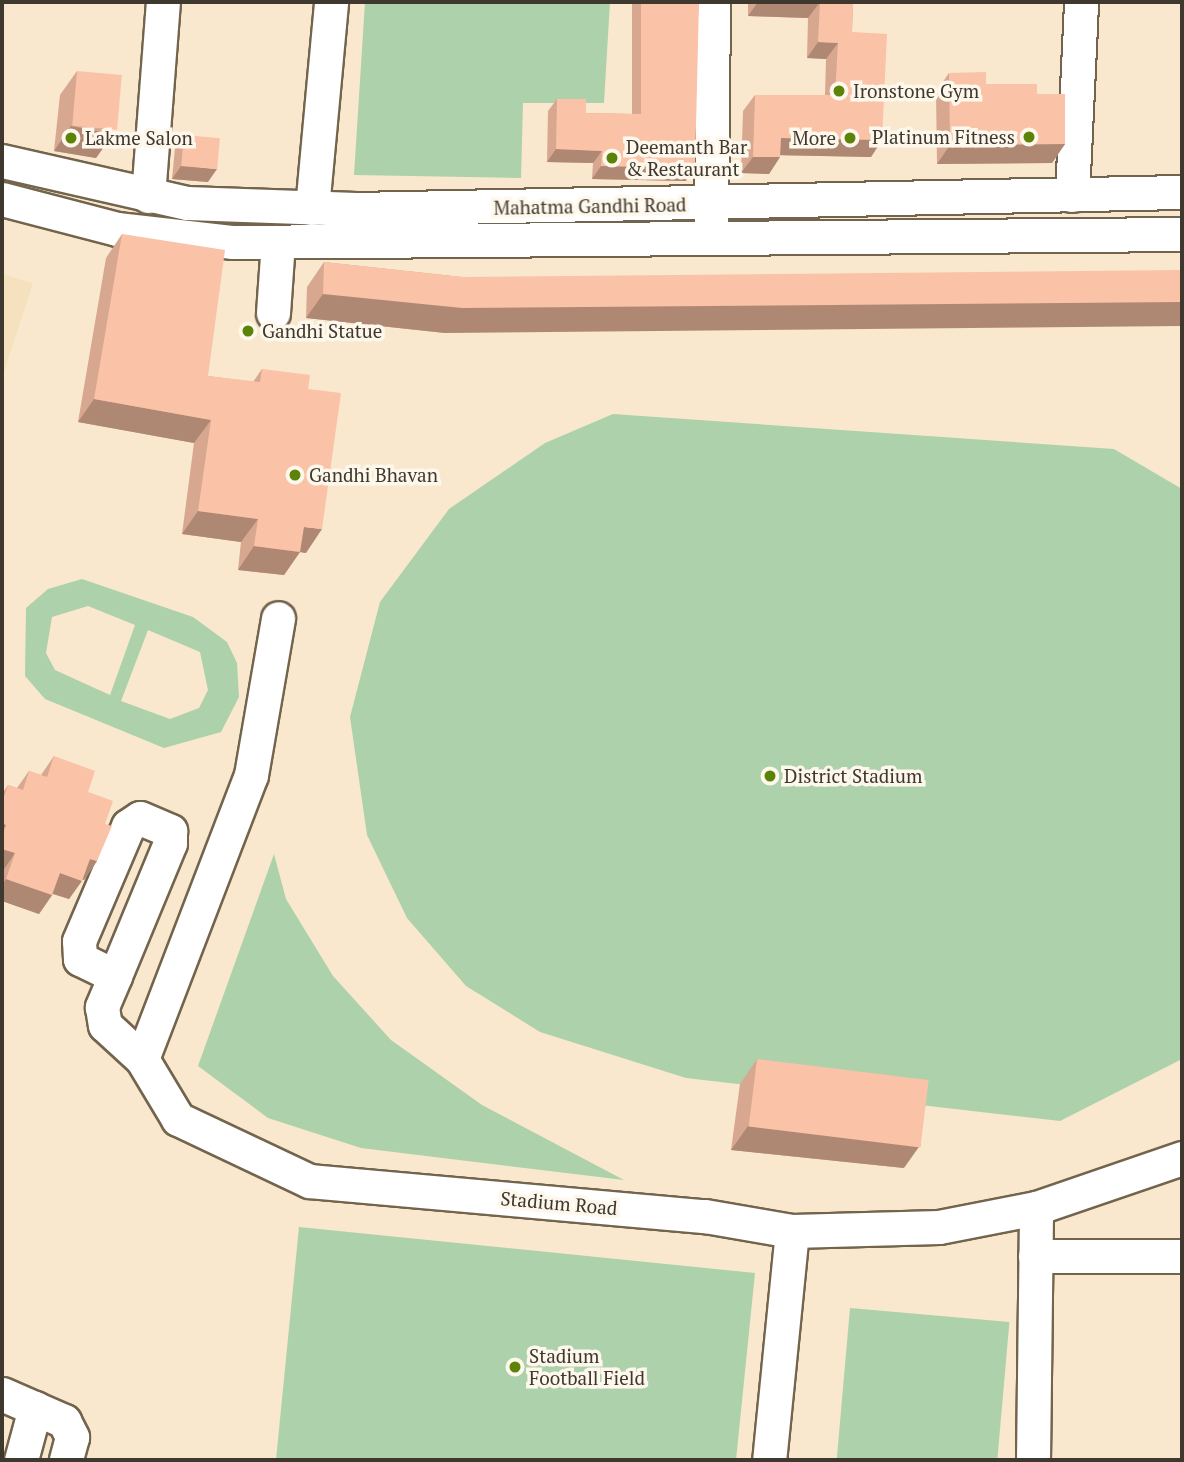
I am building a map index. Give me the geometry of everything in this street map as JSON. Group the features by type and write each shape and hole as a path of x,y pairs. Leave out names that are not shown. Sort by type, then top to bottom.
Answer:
{"street":[{"path":"148,196 163,2"},
{"path":"312,208 331,2"},
{"path":"711,240 713,2"},
{"path":"1072,195 1081,2"},
{"name":"Mahatma Gandhi Road","path":"2,162 148,196 312,208 711,204 1182,192"},
{"name":"Mahatma Gandhi Road","path":"2,199 117,229 278,242 1182,234"},
{"path":"273,313 278,242"},
{"path":"142,1059 250,775 278,618"},
{"name":"Stadium Road","path":"115,976 102,1007 105,1025 142,1059 177,1119 309,1181 705,1216 792,1231 939,1227 1036,1208 1182,1158"},
{"path":"1033,1460 1036,1208"},
{"path":"769,1460 792,1231"},
{"path":"1035,1256 1182,1256"},
{"path":"2,1394 71,1428 66,1460"},
{"path":"21,1460 35,1408"}],"shaded area":[{"path":"2,274 33,283 2,378"}],"green space":[{"path":"365,2 610,2 604,103 523,103 521,178 354,175"},
{"name":"District Stadium","path":"613,414 1114,449 1182,489 1182,1059 1060,1121 686,1078 540,1032 466,986 407,918 367,835 350,717 380,602 449,509 545,443"},
{"path":"82,579 193,617 227,642 237,663 239,697 221,732 164,748 45,699 25,676 26,608 48,589","holes":["88,606 135,625 110,695 55,670 46,653 52,617","148,630 200,652 208,690 199,708 170,719 121,701"]},
{"path":"274,854 286,899 333,976 391,1040 482,1105 624,1180 361,1148 268,1118 198,1066"},
{"name":"Stadium Football Field","path":"299,1227 755,1273 736,1460 276,1460"},
{"path":"850,1308 1009,1322 997,1460 837,1460"}],"building":[{"path":"641,2 699,2 695,168 601,166 602,151 556,149 557,99 586,99 586,113 641,114"},
{"path":"820,2 853,2 852,32 887,34 882,140 781,138 780,157 753,157 755,95 835,95 838,43 818,42"},
{"path":"77,71 122,75 117,130 72,126"},
{"path":"986,72 986,84 1037,84 1037,94 1065,94 1065,144 950,145 949,73"},
{"path":"184,135 220,138 217,169 181,166"},
{"path":"122,234 225,250 208,376 260,382 262,369 310,375 308,389 341,393 322,529 304,527 300,552 254,546 258,519 198,511 211,420 94,399"},
{"path":"324,262 462,277 1182,270 1182,302 462,308 323,294"},
{"path":"54,756 95,771 88,792 113,801 105,824 112,826 97,861 90,859 82,881 60,873 52,895 6,879 15,853 2,849 6,825 2,823 2,802 8,785 23,790 29,771 47,777"},
{"path":"757,1059 929,1080 920,1148 749,1126"}],"place":[{"name":"Ironstone Gym","path":"839,91"},
{"name":"Platinum Fitness","path":"1029,137"},
{"name":"Lakme Salon","path":"71,138"},
{"name":"More","path":"850,138"},
{"name":"Deemanth Bar & Restaurant","path":"612,158"},
{"name":"Gandhi Statue","path":"248,331"},
{"name":"Gandhi Bhavan","path":"295,475"},
{"name":"District Stadium","path":"770,776"},
{"name":"Stadium Football Field","path":"515,1367"}]}
